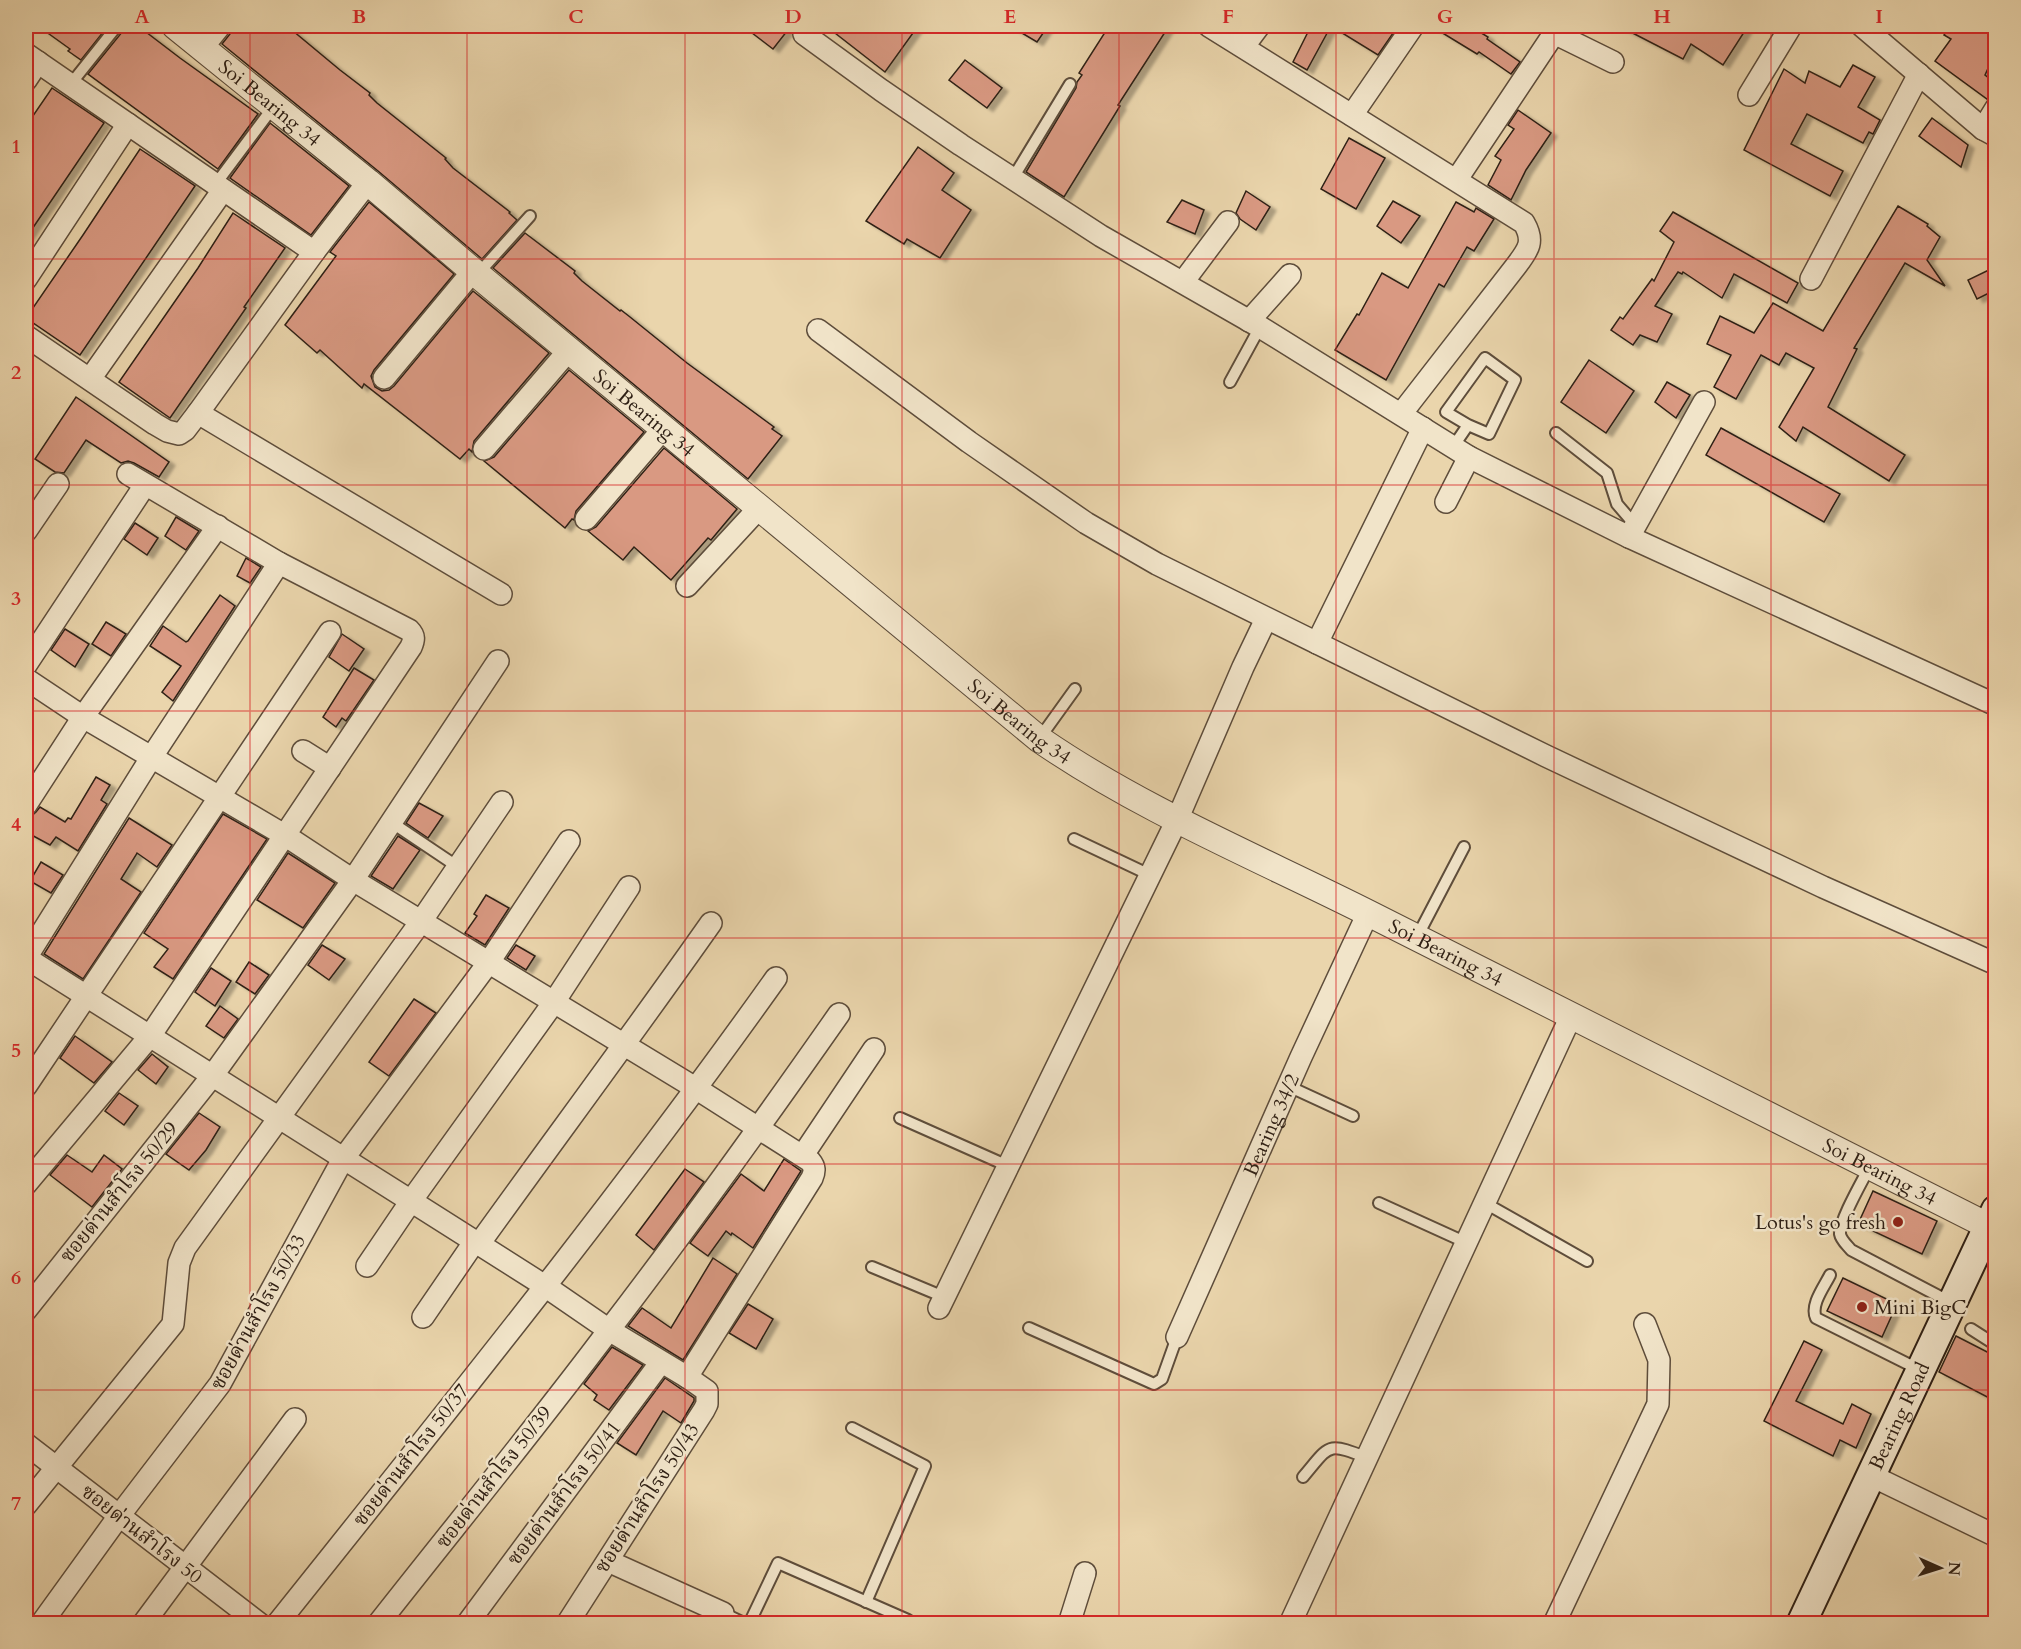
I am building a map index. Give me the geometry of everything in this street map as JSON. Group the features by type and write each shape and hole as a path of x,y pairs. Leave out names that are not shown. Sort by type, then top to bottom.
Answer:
{"main road":[{"name":"Bearing Road","path":"1801,1623 1992,1218"}],"street":[{"name":"Soi Bearing 34","path":"176,26 368,182 1039,739 1078,766 1177,820 1368,913 1870,1166 1992,1218"},
{"path":"203,47 220,26"},
{"path":"1209,26 1457,179 1524,223 1529,232 1528,249 1401,414"},
{"path":"1244,46 1258,26"},
{"path":"1352,115 1413,26"},
{"path":"1749,95 1791,26"},
{"path":"1862,26 1989,133 1995,108"},
{"path":"1457,179 1557,29 1613,62"},
{"path":"804,34 961,146 1101,236 1255,324 1461,452 1632,531 1995,705"},
{"path":"30,66 70,85 315,252"},
{"path":"1811,279 1919,75"},
{"path":"26,279 128,124"},
{"path":"26,336 154,424 174,434 179,434 198,413 368,182"},
{"path":"90,379 219,188"},
{"path":"1183,282 1228,222"},
{"path":"384,378 475,273"},
{"path":"1255,324 1290,274"},
{"path":"818,330 969,442 1086,523 1157,564 1546,756 1823,887 1995,964"},
{"path":"484,449 569,350"},
{"path":"1632,531 1704,402"},
{"path":"198,413 501,594"},
{"path":"1317,643 1422,428"},
{"path":"586,519 663,429"},
{"path":"1446,502 1461,452"},
{"path":"26,1184 150,1036 286,836 411,647 414,639 409,630 279,563 128,474"},
{"path":"26,531 58,484"},
{"path":"26,665 146,485"},
{"path":"687,586 759,508"},
{"path":"26,805 82,717 218,526"},
{"path":"26,958 151,758 279,563"},
{"path":"942,1303 1177,820 1266,619"},
{"path":"26,1086 330,632"},
{"name":"ซอยด่านสำโรง 50/29","path":"26,1310 213,1075 353,880 498,661"},
{"path":"26,679 82,717 286,836 353,880 803,1155 814,1167 812,1178 687,1377"},
{"path":"303,751 330,768"},
{"path":"26,1505 173,1324 179,1263 185,1248 422,921 502,802"},
{"name":"ซอยด่านสำโรง 50/33","path":"41,1623 229,1371 343,1159 489,962 569,841"},
{"path":"367,1266 554,1002 629,887"},
{"name":"Bearing 34/2","path":"1177,1338 1288,1086 1368,913"},
{"path":"423,1317 625,1046 711,923"},
{"name":"ซอยด่านสำโรง 50/43","path":"26,958 545,1286 609,1330 706,1391 707,1404 572,1622"},
{"name":"ซอยด่านสำโรง 50/37","path":"277,1623 545,1286 697,1089 776,978"},
{"name":"ซอยด่านสำโรง 50/39","path":"378,1623 609,1330 759,1128 839,1014"},
{"path":"1290,1623 1571,1017"},
{"path":"803,1155 874,1049"},
{"path":"1554,1623 1658,1404 1659,1360 1645,1324"},
{"name":"ซอยด่านสำโรง 50/41","path":"467,1623 661,1362"},
{"path":"143,1623 295,1419"},
{"name":"ซอยด่านสำโรง 50","path":"26,1444 260,1623"},
{"path":"1872,1476 1995,1536"},
{"path":"608,1561 723,1613"},
{"path":"1069,1623 1085,1573"}],"lane":[{"path":"70,85 117,26"},
{"path":"1013,178 1070,84"},
{"path":"219,188 274,105"},
{"path":"475,273 530,216"},
{"path":"1230,382 1255,324"},
{"path":"1485,358 1515,380 1489,434 1468,425 1446,412 1485,358"},
{"path":"1461,452 1468,425"},
{"path":"1556,433 1607,472 1617,504 1632,531"},
{"path":"1039,739 1075,689"},
{"path":"391,822 458,867"},
{"path":"1074,840 1150,875"},
{"path":"1416,938 1464,847"},
{"path":"1288,1086 1353,1116"},
{"path":"900,1119 1008,1166"},
{"path":"1870,1166 1843,1220 1840,1233 1844,1242 1851,1250 1952,1304"},
{"path":"1379,1203 1467,1243"},
{"path":"1485,1203 1587,1261"},
{"path":"872,1267 942,1303"},
{"path":"1830,1275 1814,1307 1816,1318 1921,1370"},
{"path":"1029,1328 1154,1384 1162,1379 1177,1338"},
{"path":"1971,1329 1995,1345"},
{"path":"852,1428 925,1466 867,1602"},
{"path":"1303,1477 1326,1449 1344,1448 1368,1458"},
{"path":"723,1613 748,1623 778,1563 908,1620"}],"building":[{"path":"38,26 108,26 81,60 68,51 70,49"},
{"path":"124,26 138,26 258,114 218,169 88,74 123,31"},
{"path":"232,26 287,26 370,93 369,95 377,103 446,158 453,168 517,220 482,259 222,44 230,34"},
{"path":"743,26 791,26 773,49"},
{"path":"826,26 918,26 885,72"},
{"path":"1010,26 1048,26 1037,42"},
{"path":"1109,26 1169,26 1118,105 1120,106 1064,197 1026,172 1076,88 1082,75 1079,73"},
{"path":"1311,26 1331,26 1307,70 1293,62"},
{"path":"1331,26 1398,26 1378,55"},
{"path":"1431,26 1470,26 1520,62 1511,74 1479,52 1477,54"},
{"path":"1619,26 1748,26 1723,65 1691,44 1683,59"},
{"path":"1950,26 1974,26 1995,37 1995,53 1985,75 1995,83 1995,93 1987,99 1935,61 1951,39 1944,35"},
{"path":"965,60 1002,88 987,108 949,80"},
{"path":"1853,65 1875,77 1858,107 1880,120 1873,134 1869,132 1863,143 1807,114 1791,144 1843,171 1830,196 1744,150 1784,69 1805,83 1809,71 1840,87"},
{"path":"52,88 104,123 26,238 26,126"},
{"path":"1518,110 1551,133 1526,170 1511,200 1488,185 1501,160 1495,156 1514,129 1508,125"},
{"path":"1932,118 1968,145 1961,167 1919,136"},
{"path":"270,123 349,186 311,235 230,178"},
{"path":"1349,138 1385,158 1356,209 1321,189"},
{"path":"918,147 954,173 942,190 971,210 940,258 907,239 904,244 866,221"},
{"path":"140,149 195,186 80,355 26,318"},
{"path":"1246,191 1270,207 1256,230 1240,219 1236,213"},
{"path":"1182,200 1204,210 1195,234 1167,222"},
{"path":"1393,201 1420,216 1401,243 1377,226"},
{"path":"369,202 454,274 374,370 371,376 375,387 382,391 394,386 473,291 549,353 474,441 472,452 469,449 460,459 364,384 362,388 320,350 317,353 285,325 336,256 330,252"},
{"path":"1456,202 1474,212 1476,208 1494,219 1474,251 1467,247 1444,287 1439,284 1386,380 1335,350 1357,314 1359,315 1382,273 1408,288"},
{"path":"1898,206 1928,224 1927,226 1940,237 1927,260 1945,286 1905,263 1854,348 1857,349 1828,407 1905,455 1889,481 1803,427 1796,441 1779,427 1814,368 1786,353 1779,365 1761,355 1736,399 1714,387 1731,355 1707,344 1720,316 1754,333 1773,303 1823,331"},
{"path":"1673,212 1798,283 1787,303 1734,274 1722,298 1683,272 1682,274 1678,272 1655,306 1672,314 1657,342 1640,335 1633,345 1611,330 1620,317 1623,319 1652,279 1654,281 1674,242 1660,231"},
{"path":"233,213 285,248 170,418 119,382"},
{"path":"525,233 575,271 574,273 582,281 620,311 774,427 772,429 782,436 748,479 493,268"},
{"path":"1995,267 1995,290 1977,299 1968,280"},
{"path":"1589,360 1634,391 1606,433 1561,402"},
{"path":"569,370 644,432 576,511 574,520 572,519 565,528 484,461 494,457"},
{"path":"1667,382 1690,395 1676,418 1655,402"},
{"path":"76,397 169,462 159,477 134,463 128,461 121,463 86,440 64,473 55,472 35,459"},
{"path":"1721,428 1840,494 1824,522 1706,455"},
{"path":"664,448 737,509 711,540 708,538 671,580 634,547 623,560 588,531 596,527"},
{"path":"176,517 199,531 186,550 165,536"},
{"path":"135,523 158,538 147,555 124,539"},
{"path":"246,558 261,567 250,583 237,576"},
{"path":"220,595 235,606 173,701 162,692 181,666 150,646 163,626 186,642 188,641"},
{"path":"106,622 126,634 111,656 92,644"},
{"path":"65,629 89,644 75,667 51,650"},
{"path":"342,634 364,649 349,671 329,657"},
{"path":"354,668 374,680 346,721 342,718 336,727 323,717"},
{"path":"96,777 110,785 101,800 107,804 78,851 56,837 50,845 26,832 26,821 40,807 65,822 68,818 71,819"},
{"path":"419,803 443,816 428,838 406,823"},
{"path":"223,814 267,839 173,979 154,967 168,949 144,933"},
{"path":"129,818 172,845 157,867 137,853 121,879 141,892 83,979 44,954"},
{"path":"398,836 420,850 393,889 371,876"},
{"path":"288,853 335,883 303,928 257,900"},
{"path":"41,862 63,875 51,893 30,881"},
{"path":"486,895 509,908 485,945 465,933 477,916 474,914"},
{"path":"322,945 345,959 329,980 308,965"},
{"path":"516,945 535,956 526,970 507,958"},
{"path":"249,962 269,975 255,994 236,982"},
{"path":"211,968 231,981 215,1006 195,992"},
{"path":"414,999 436,1013 389,1076 369,1062"},
{"path":"220,1006 238,1019 224,1038 206,1026"},
{"path":"75,1036 112,1062 94,1083 60,1058"},
{"path":"152,1054 168,1067 156,1084 138,1070"},
{"path":"119,1093 138,1106 124,1125 105,1111"},
{"path":"199,1113 220,1127 206,1150 189,1170 166,1154"},
{"path":"67,1155 92,1172 104,1155 122,1169 92,1207 50,1175"},
{"path":"784,1159 801,1171 753,1248 726,1231 708,1256 690,1243 741,1174 764,1191"},
{"path":"685,1169 704,1182 654,1250 636,1235"},
{"name":"Lotus's go fresh","path":"1873,1191 1937,1221 1922,1254 1858,1224"},
{"path":"713,1258 737,1274 683,1360 628,1326 642,1308 671,1328"},
{"name":"Mini BigC","path":"1843,1278 1897,1304 1882,1337 1827,1311"},
{"path":"748,1304 773,1319 756,1349 729,1333"},
{"path":"1956,1336 1995,1356 1995,1401 1939,1372"},
{"path":"1804,1341 1822,1350 1796,1401 1843,1424 1852,1404 1871,1414 1856,1448 1840,1440 1833,1456 1764,1421"},
{"path":"612,1347 643,1365 609,1410 594,1400 597,1395 584,1384"},
{"path":"665,1378 694,1398 694,1401 681,1423 663,1411 636,1455 617,1443"}],"place":[{"name":"Lotus's go fresh","path":"1898,1222"},
{"name":"Mini BigC","path":"1862,1307"}]}
